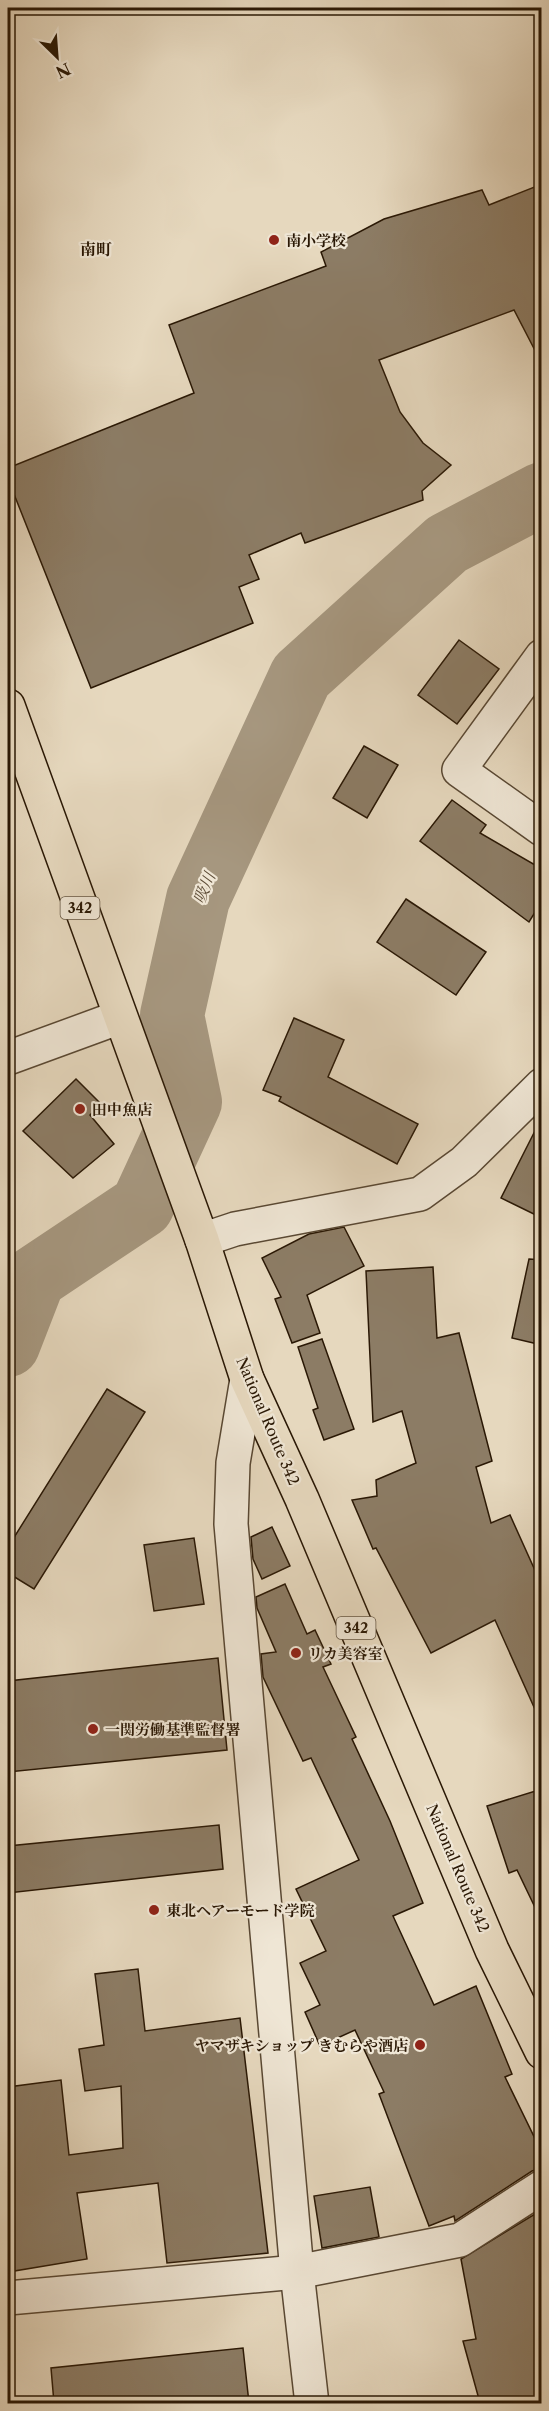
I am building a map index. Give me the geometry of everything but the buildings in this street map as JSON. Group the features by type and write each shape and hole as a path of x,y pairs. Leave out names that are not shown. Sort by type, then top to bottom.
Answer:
{"highway":[{"name":"National Route 342","path":"8,706 202,1240 247,1379 302,1499 492,1950 542,2052"}],"street":[{"path":"542,656 459,770 542,828"},
{"path":"8,1058 120,1017"},
{"path":"202,1240 235,1229 420,1194 464,1162 542,1085"},
{"path":"247,1379 233,1463 231,1524 297,2272 312,2403"},
{"path":"8,2298 297,2272 460,2240 542,2187"}],"waterway":[{"name":"吸川","path":"8,1345 34,1278 142,1206 190,1102 172,1015 198,899 301,676 447,544 542,494"}],"place":[{"name":"南小学校","path":"274,240"},
{"name":"田中魚店","path":"80,1109"},
{"name":"リカ美容室","path":"296,1653"},
{"name":"一関労働基準監督署","path":"93,1729"},
{"name":"東北ヘアーモード学院","path":"154,1910"},
{"name":"ヤマザキショップ きむらや酒店","path":"420,2045"}],"district":[{"name":"南町","path":"96,249"}]}
